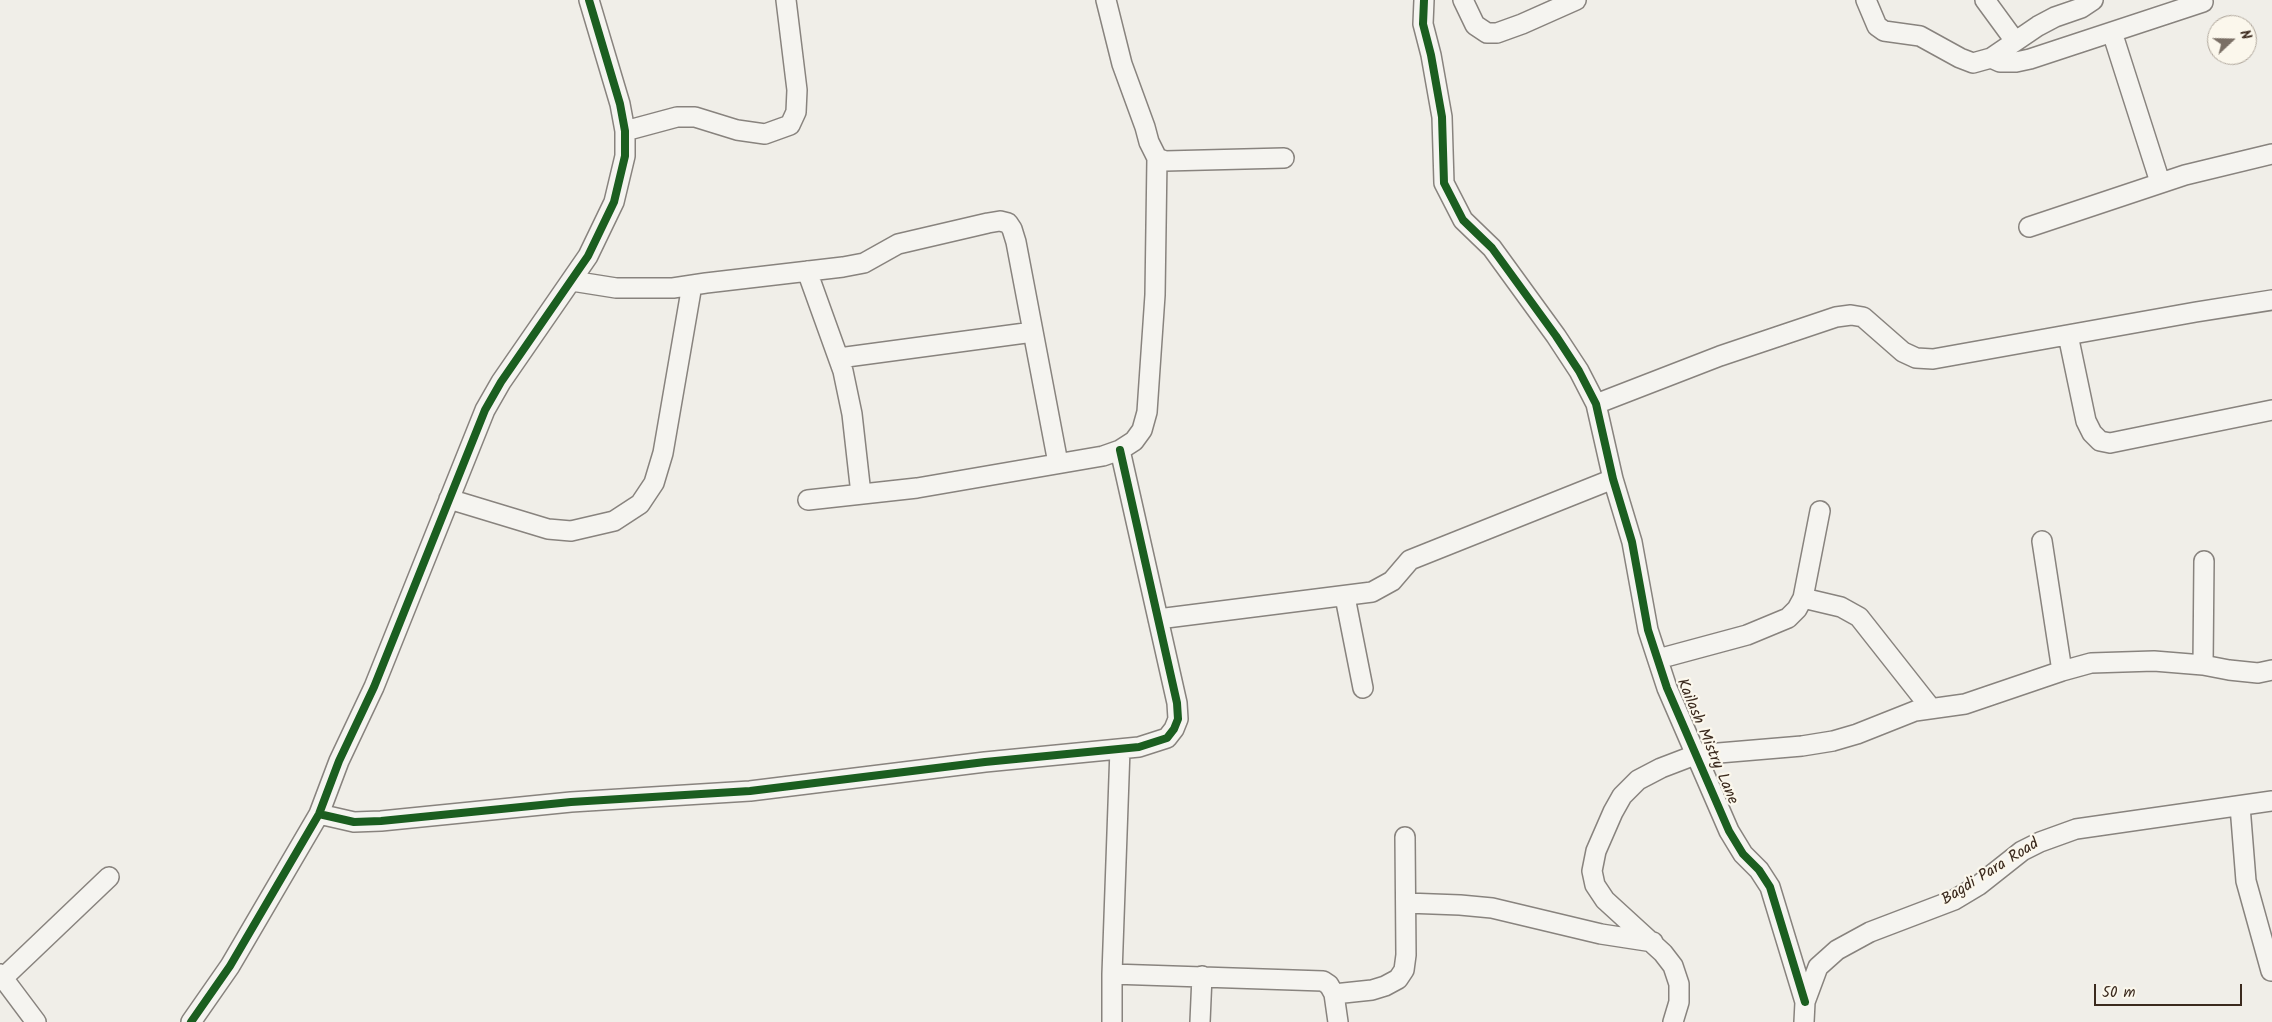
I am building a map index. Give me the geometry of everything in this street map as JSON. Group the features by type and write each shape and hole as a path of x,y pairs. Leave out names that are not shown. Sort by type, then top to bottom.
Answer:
{"street":[{"path":"191,1022 230,966 319,814 339,761 374,687 485,410 501,382 588,256 614,202 625,156 625,131 620,104 589,0"},
{"path":"625,131 677,117 695,117 737,130 765,134 790,125 796,112 797,90 786,0"},
{"path":"808,500 916,488 1103,456 1120,450 1134,440 1142,430 1147,412 1155,295 1157,158 1149,142 1146,126 1122,64 1106,0"},
{"name":"Kailash Mistry Lane","path":"1424,0 1422,24 1432,55 1442,118 1444,184 1463,220 1492,248 1556,336 1579,370 1596,404 1613,479 1632,542 1648,630 1667,688 1729,831 1743,854 1770,887 1806,1002"},
{"path":"1463,0 1475,25 1487,33 1497,32 1522,24 1576,0"},
{"path":"1866,0 1877,26 1884,31 1920,36 1973,63 1991,58 2055,17 2081,8 2093,0"},
{"path":"1985,0 2015,41"},
{"path":"1991,58 2000,62 2016,62 2112,32 2201,0"},
{"path":"2112,32 2160,182"},
{"path":"2029,227 2160,182 2237,161 2272,154"},
{"path":"1157,158 1166,161 1284,158"},
{"path":"572,281 616,288 646,290 807,271 864,263 898,244 1000,221 1008,224 1012,229 1016,242 1058,463"},
{"path":"807,271 839,358 852,414 861,494"},
{"path":"448,499 548,529 571,531 614,520 640,504 654,483 663,453 692,285"},
{"path":"1596,404 1720,356 1836,317 1851,315 1863,317 1903,352 1916,358 1947,358 2272,300"},
{"path":"839,358 1033,332"},
{"path":"2068,335 2086,421 2092,433 2100,441 2110,443 2272,410"},
{"path":"319,814 354,822 382,821 571,802 750,791 985,762 1139,747 1167,738 1174,730 1178,719 1177,704 1120,450"},
{"path":"1158,619 1372,592 1392,581 1410,560 1422,554 1613,479"},
{"path":"1658,659 1773,626 1788,618 1797,609 1803,598 1820,511"},
{"path":"2042,541 2062,671"},
{"path":"2203,665 2204,561"},
{"path":"1344,597 1363,688"},
{"path":"1803,598 1841,607 1859,617 1930,708"},
{"path":"1673,1022 1679,1002 1679,984 1673,966 1653,942 1605,900 1595,885 1592,871 1596,851 1613,812 1622,796 1638,780 1661,768 1695,755 1802,746 1833,741 1858,734 1914,711 1965,704 2090,663 2154,661 2258,672 2272,670"},
{"path":"1112,1022 1120,749"},
{"name":"Bagdi Para Road","path":"1806,1002 1818,968 1837,950 1870,932 1954,900 1979,885 2022,851 2040,842 2076,829 2272,800"},
{"path":"2240,806 2245,874 2272,971"},
{"path":"1334,994 1372,990 1398,979 1404,970 1406,955 1405,837"},
{"path":"36,1022 1,976 109,878"},
{"path":"1406,903 1492,908 1601,934 1653,942"},
{"path":"1112,974 1312,979 1323,981 1329,985 1334,994 1338,1022"},
{"path":"1200,1022 1202,976"},
{"path":"1804,1022 1806,1002"}],"cycle path":[{"path":"191,1022 230,966 319,814 339,761 374,687 485,410 501,382 588,256 614,202 625,156 625,131 620,104 589,0"},
{"path":"1424,0 1423,24 1431,55 1442,117 1444,183 1463,220 1492,248 1556,336 1579,371 1596,404 1613,479 1632,542 1648,630 1667,688 1729,831 1743,854 1759,870 1770,887 1805,1002"},
{"path":"319,814 354,822 381,821 571,802 750,791 985,762 1139,747 1167,738 1174,729 1178,719 1177,703 1120,450"}]}
